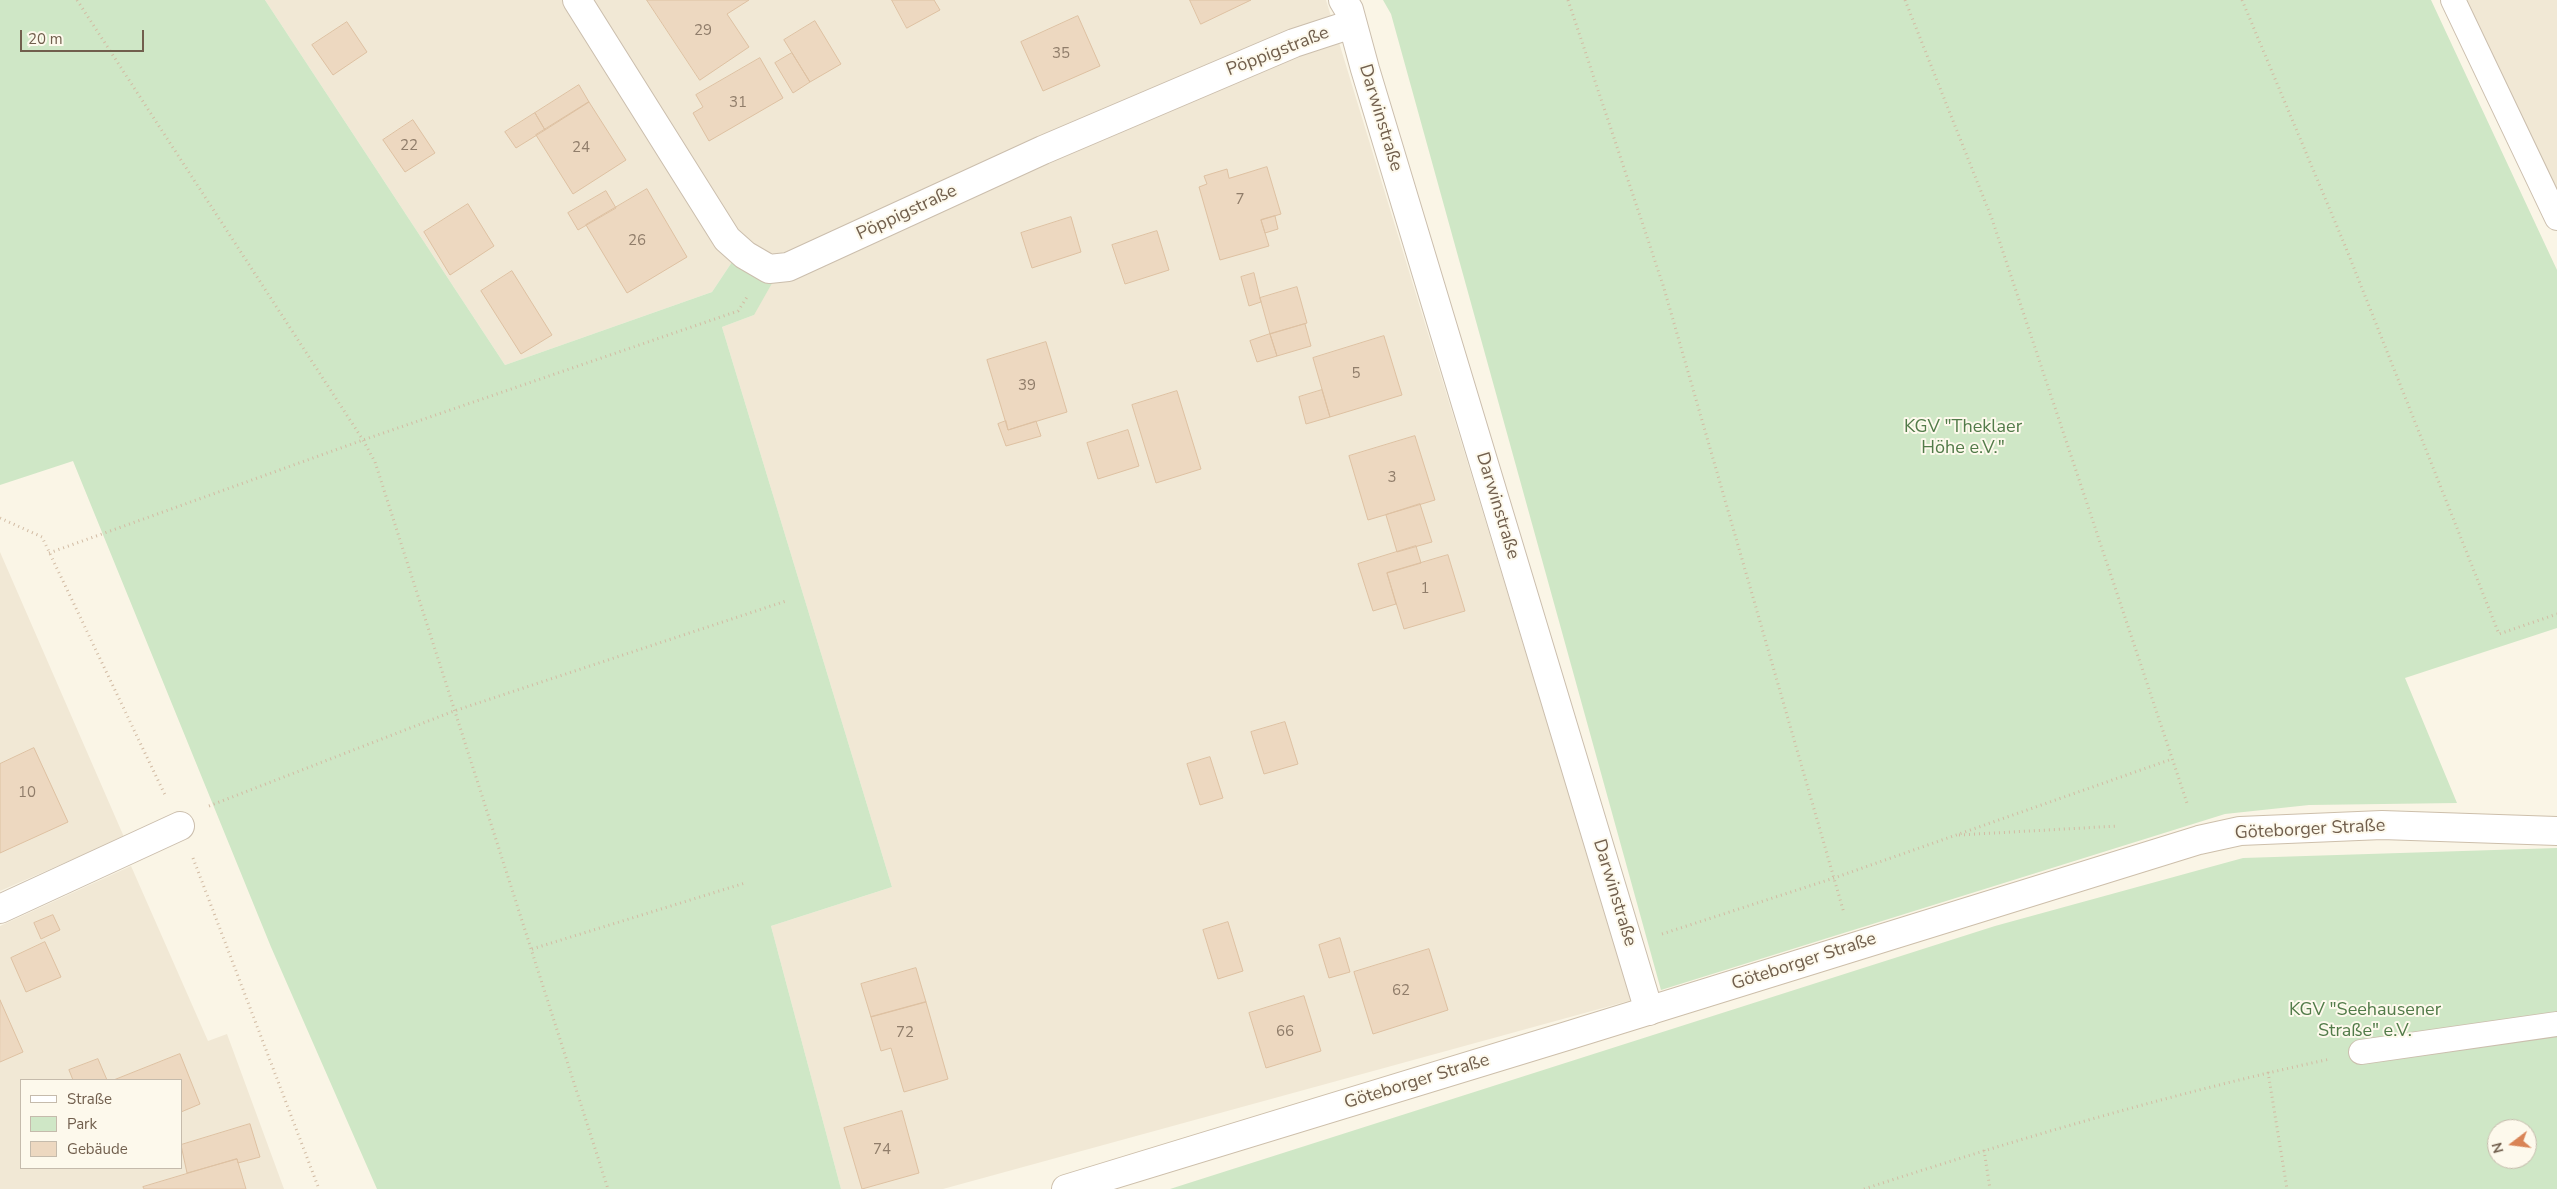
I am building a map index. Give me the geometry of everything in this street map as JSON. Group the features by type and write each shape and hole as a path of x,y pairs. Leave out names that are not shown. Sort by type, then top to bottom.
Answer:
{"street":[{"path":"577,0 727,239 746,255 769,268"},
{"name":"Pöppigstraße","path":"769,268 788,267 1043,150 1294,42 1348,12"},
{"name":"Darwinstraße","path":"1348,12 1649,1012"},
{"name":"Göteborger Straße","path":"1066,1189 1649,1012 1844,949 2199,840 2240,831 2382,825 2557,831"},
{"path":"0,909 180,826"}],"lane":[{"path":"2453,0 2557,218"},
{"path":"2361,1052 2557,1024"}],"path":[{"path":"77,0 363,440 374,462 608,1189"},
{"path":"1568,0 1663,286 1834,878"},
{"path":"1905,0 1992,219 2199,840"},
{"path":"2242,0 2346,248 2499,634 2557,614"},
{"path":"49,554 363,440 738,311 769,268"},
{"path":"180,826 212,804 454,711 786,602"},
{"path":"1660,934 1834,878 2172,759"},
{"path":"1954,836 2123,826"},
{"path":"532,949 745,883"},
{"path":"1864,1189 1984,1150 2268,1072 2361,1052"},
{"path":"2268,1072 2287,1189"},
{"path":"1984,1150 1990,1189"}],"shaded area":[{"path":"265,0 1326,0 1632,1000 943,1189 841,1189 771,926 892,887 722,327 754,315 732,262 712,292 505,365"},
{"path":"2453,0 2557,0 2557,218"},
{"path":"0,552 124,837 0,891"},
{"path":"131,866 208,1041 227,1034 284,1189 0,1189 0,926"}],"green space":[{"path":"0,0 265,0 505,365 712,292 732,262 775,278 754,315 722,327 892,887 771,926 841,1189 377,1189 271,947 73,461 0,485"},
{"name":"KGV \"Theklaer Höhe e.V.\"","path":"1383,0 2431,0 2557,270 2557,628 2405,678 2457,803 2309,805 2225,814 1661,990 1391,14"},
{"name":"KGV \"Seehausener Straße\" e.V.","path":"2557,848 2557,1189 1170,1189 1995,926 2243,858"}],"building":[{"path":"647,0 749,0 727,14 749,47 700,80"},
{"path":"892,0 934,0 940,10 907,28"},
{"path":"1190,0 1251,0 1201,24"},
{"path":"1078,16 1100,66 1043,91 1021,42"},
{"path":"815,21 841,64 810,82 784,40"},
{"path":"347,22 367,52 333,75 312,45"},
{"path":"792,53 810,82 793,93 775,63"},
{"path":"760,58 783,98 709,141 693,113 703,107 696,95"},
{"path":"579,85 589,102 545,130 535,113"},
{"path":"589,102 626,160 573,194 536,135"},
{"path":"535,113 545,130 516,148 505,132"},
{"path":"413,120 435,153 405,172 383,140"},
{"path":"1267,167 1281,214 1261,220 1269,246 1220,260 1199,187 1207,184 1204,176 1227,169 1229,178"},
{"path":"647,189 687,257 627,293 586,225"},
{"path":"606,191 616,208 578,230 568,213"},
{"path":"468,204 494,246 450,275 424,232"},
{"path":"1275,216 1278,229 1265,233 1261,220"},
{"path":"1071,217 1081,252 1032,268 1021,233"},
{"path":"1157,231 1169,270 1125,284 1112,245"},
{"path":"512,271 552,335 521,354 481,291"},
{"path":"1254,273 1261,302 1249,306 1241,277"},
{"path":"1297,287 1307,323 1270,334 1260,298"},
{"path":"1305,324 1311,346 1277,356 1270,334"},
{"path":"1270,334 1277,356 1257,362 1250,341"},
{"path":"1384,336 1402,395 1330,417 1313,358"},
{"path":"1046,342 1067,412 1008,430 987,360"},
{"path":"1322,390 1330,417 1306,424 1299,397"},
{"path":"1177,391 1201,469 1156,483 1132,405"},
{"path":"1006,421 1008,430 1036,421 1041,436 1006,446 998,424"},
{"path":"1128,430 1139,466 1098,479 1087,443"},
{"path":"1415,436 1435,500 1368,520 1349,456"},
{"path":"1420,504 1432,542 1397,552 1386,515"},
{"path":"1416,546 1421,563 1387,573 1396,604 1373,611 1358,564"},
{"path":"1448,555 1465,611 1404,629 1387,573"},
{"path":"1285,722 1298,764 1264,774 1251,732"},
{"path":"34,748 68,822 0,853 0,764"},
{"path":"1210,757 1223,798 1200,805 1187,764"},
{"path":"53,915 60,930 41,939 34,923"},
{"path":"1228,922 1243,971 1218,979 1203,930"},
{"path":"1340,938 1350,972 1329,978 1319,945"},
{"path":"45,942 61,977 26,992 11,958"},
{"path":"1429,949 1448,1010 1373,1034 1354,972"},
{"path":"916,968 926,1002 871,1017 861,984"},
{"path":"1304,996 1321,1051 1266,1068 1249,1013"},
{"path":"0,1000 23,1052 0,1062"},
{"path":"926,1002 948,1079 904,1092 891,1048 881,1051 871,1017"},
{"path":"180,1054 200,1104 182,1112 182,1079 117,1079"},
{"path":"98,1059 107,1079 73,1079 69,1070"},
{"path":"902,1111 919,1173 862,1189 844,1128"},
{"path":"250,1124 260,1157 238,1163 237,1159 187,1173 182,1145"},
{"path":"237,1159 246,1189 144,1189 143,1187"}]}
